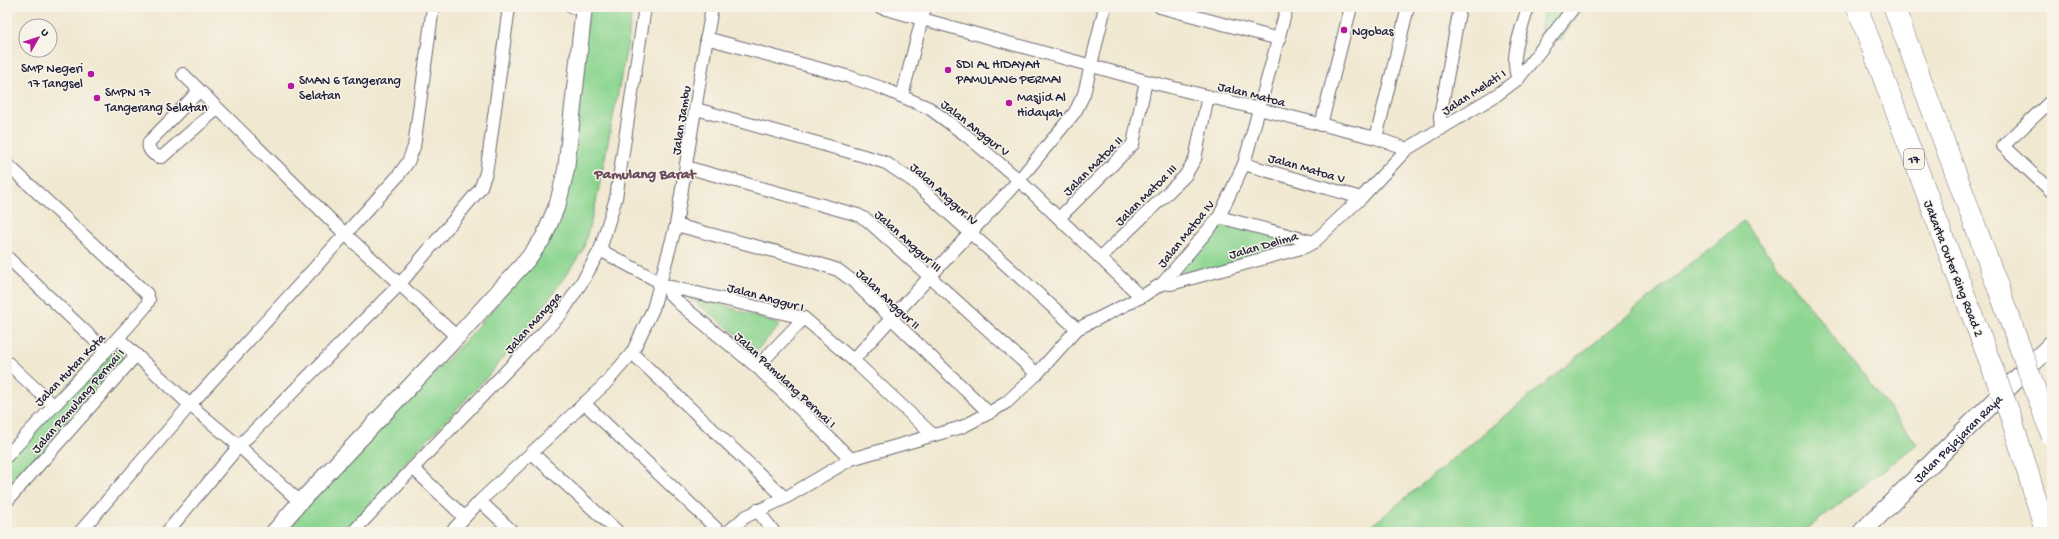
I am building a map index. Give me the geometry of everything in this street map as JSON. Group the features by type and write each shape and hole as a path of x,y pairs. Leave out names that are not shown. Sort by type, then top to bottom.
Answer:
{"highway":[{"name":"Jakarta Outer Ring Road 2","path":"1857,7 2012,420 2046,532"},
{"path":"1894,7 2052,436"}],"main road":[{"name":"Jalan Pajajaran Raya","path":"1862,532 2052,344"}],"street":[{"path":"80,532 190,405 398,176 408,162 414,147 433,7"},
{"path":"167,532 240,446 400,285 480,189 486,173 509,7"},
{"name":"Jalan Mangga","path":"354,532 413,468 562,313 585,278 600,250 616,198 645,7"},
{"name":"Jalan Jambu","path":"451,532 480,501 620,369 632,352 664,284 676,225 712,7"},
{"path":"879,7 923,12 902,96"},
{"path":"853,360 890,317 1019,180 1075,112 1084,94 1090,64 1105,7"},
{"path":"1160,7 1278,40"},
{"name":"Jalan Matoa IV","path":"1163,283 1219,217 1244,164 1287,7"},
{"path":"1321,125 1351,7"},
{"path":"1376,138 1408,7"},
{"path":"1441,129 1440,116 1460,7"},
{"path":"1518,79 1514,70 1514,60 1528,7"},
{"name":"Jalan Melati I","path":"1407,149 1498,94 1518,79 1574,7"},
{"path":"274,532 300,502 457,337 527,260 544,237 553,219 566,170 580,8"},
{"name":"Jalan Matoa","path":"923,12 1146,81 1376,138 1407,149"},
{"name":"Jalan Anggur V","path":"706,38 850,77 902,96 939,114 1019,180 1141,297"},
{"path":"183,74 344,234 457,337"},
{"name":"Jalan Matoa II","path":"1059,218 1133,144 1146,81"},
{"path":"199,91 149,142 149,148 158,158 162,157 217,109"},
{"name":"Jalan Matoa III","path":"1100,258 1185,176 1191,167 1195,159 1208,96"},
{"path":"2052,100 2003,146 2052,192"},
{"name":"Jalan Anggur IV","path":"696,109 886,163 913,181 1077,329"},
{"name":"Jalan Delima","path":"1077,329 1141,297 1163,283 1171,284 1306,247 1314,242 1361,198 1398,156 1407,149"},
{"name":"Jalan Matoa V","path":"1244,164 1361,198"},
{"name":"Jalan Anggur III","path":"686,166 858,215 874,225 1037,374"},
{"name":"Jalan Hutan Kota","path":"7,167 16,172 147,294 149,300 118,338 53,405 7,456"},
{"path":"1219,217 1314,242"},
{"name":"Jalan Anggur II","path":"676,225 811,261 838,270 854,282 989,413"},
{"path":"600,250 664,284"},
{"path":"7,257 106,351"},
{"name":"Jalan Anggur I","path":"664,284 804,318 853,360 933,435"},
{"name":"Jalan Pamulang Permai I","path":"664,284 670,294 680,304 757,367 851,460"},
{"path":"757,367 804,318"},
{"path":"728,532 745,517 785,498 851,460 962,427 989,413 1007,402 1037,374 1077,329"},
{"path":"118,338 190,405 240,446 300,502"},
{"path":"632,352 785,498"},
{"name":"Jalan Pamulang Permai I","path":"7,501 136,354"},
{"path":"7,362 53,405"},
{"path":"584,403 720,532"},
{"path":"532,453 618,532"},
{"path":"413,468 464,517"},
{"path":"480,501 513,532"},
{"path":"757,510 774,532"}],"green space":[{"path":"585,7 632,7 628,42 596,202 583,250 545,305 488,376 407,461 348,532 282,532 466,340 523,274 553,222"},
{"path":"1543,7 1582,7 1561,40 1540,41"},
{"path":"1219,217 1309,246 1163,283"},
{"path":"1743,221 1917,444 1803,532 1364,532"},
{"path":"678,289 780,325 757,350"},
{"path":"107,342 127,361 7,497 7,450"}],"place":[{"name":"Ngobas","path":"1344,30"},
{"name":"SDI AL HIDAYAH PAMULANG PERMAI","path":"948,70"},
{"name":"SMP Negeri 17 Tangsel","path":"91,74"},
{"name":"SMAN 6 Tangerang Selatan","path":"291,86"},
{"name":"SMPN 17 Tangerang Selatan","path":"97,98"},
{"name":"Masjid Al Hidayah","path":"1009,103"}],"district":[{"name":"Pamulang Barat","path":"645,173"}]}
